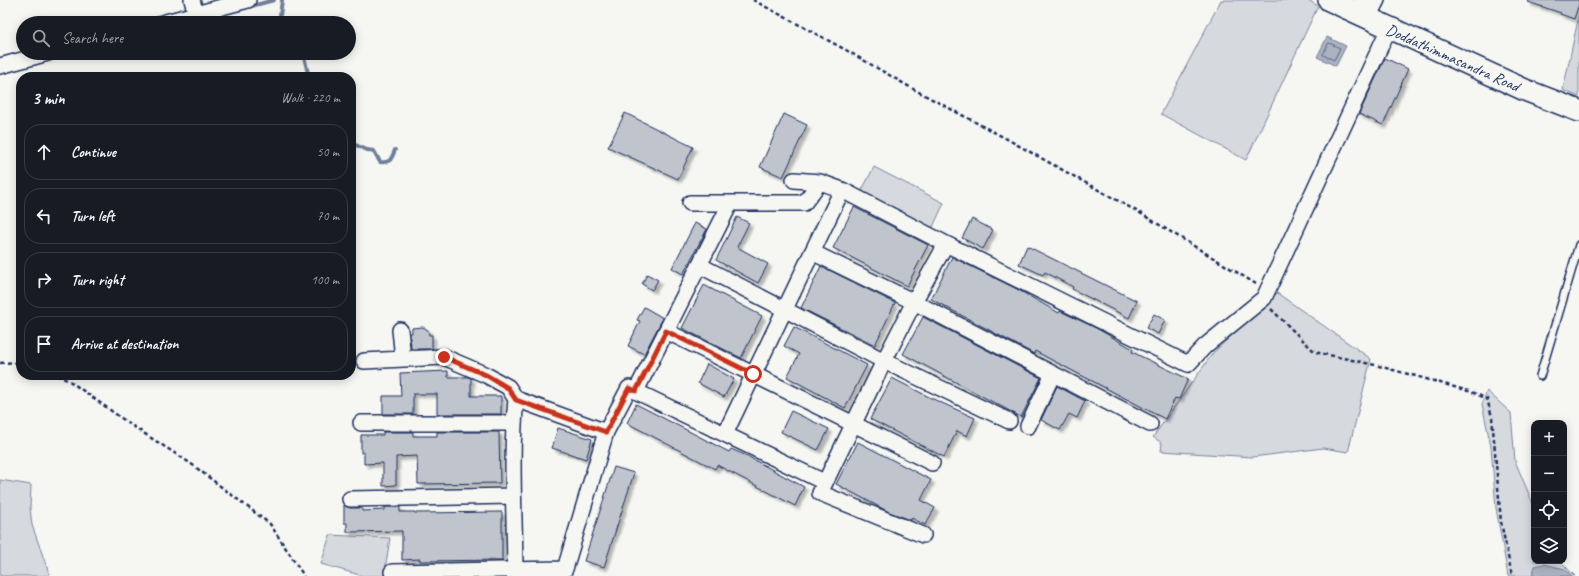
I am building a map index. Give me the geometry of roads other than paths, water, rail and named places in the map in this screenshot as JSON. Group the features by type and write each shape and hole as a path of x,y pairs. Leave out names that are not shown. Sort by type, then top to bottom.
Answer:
{"street":[{"path":"176,16 194,7 248,0"},
{"name":"Doddathimmasandra Road","path":"1329,0 1366,8 1389,28 1525,90 1579,112"},
{"path":"794,180 820,182 842,190 946,244 1188,364 1205,346 1264,295 1389,28"},
{"path":"0,66 22,60"},
{"path":"690,203 804,203 820,182"},
{"path":"725,434 842,190"},
{"path":"636,391 730,204"},
{"path":"923,535 820,493 884,361 946,244"},
{"path":"812,252 914,302 1150,424"},
{"path":"699,264 884,361 1009,421"},
{"path":"400,330 403,358"},
{"path":"666,331 932,463"},
{"path":"364,361 444,357 486,375 508,388 516,400 606,432"},
{"path":"1028,426 1053,374"},
{"path":"392,572 515,573 565,569 606,432 629,388 824,482"},
{"path":"515,573 513,496 514,423 516,400"},
{"path":"361,423 514,423"},
{"path":"350,500 513,496"}],"lane":[{"path":"1540,376 1579,245"}],"water":[{"path":"1327,37 1346,46 1336,66 1317,57"},
{"path":"1544,564 1565,569 1572,576 1532,576 1535,566"}],"waterway":[{"path":"248,7 274,0"},
{"path":"280,16 282,0"},
{"path":"305,60 308,72"},
{"path":"356,145 374,151 380,162 389,161 395,150"}]}
